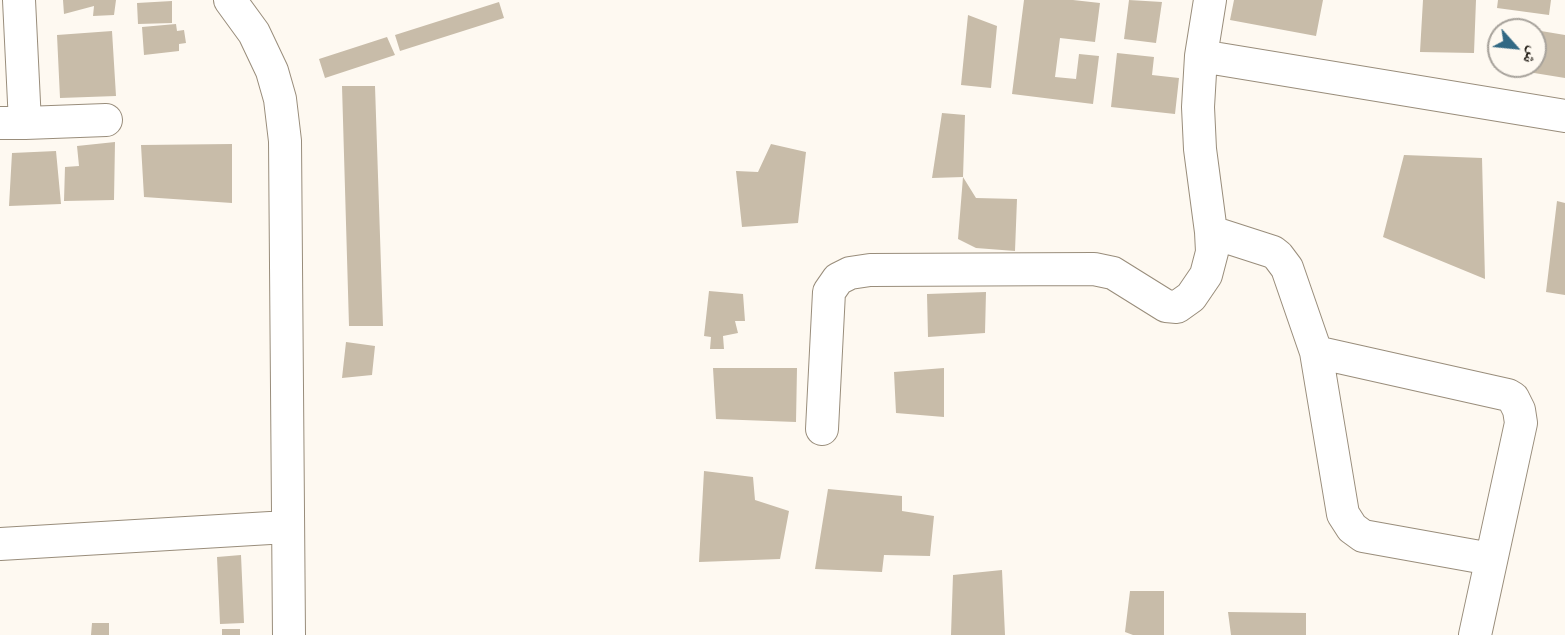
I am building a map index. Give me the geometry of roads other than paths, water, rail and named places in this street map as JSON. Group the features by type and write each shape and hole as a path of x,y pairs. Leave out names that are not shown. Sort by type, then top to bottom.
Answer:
{"street":[{"path":"19,0 13,123 106,120"},
{"path":"230,0 254,33 272,71 283,118 286,182 289,635"},
{"path":"822,429 829,292 834,283 844,275 870,270 1094,269 1113,273 1161,304 1172,308 1191,297 1206,275 1210,262 1211,232 1200,148 1198,107 1201,56 1210,0"},
{"path":"1201,56 1565,116"},
{"path":"1211,232 1273,252 1287,268 1316,352 1343,514 1352,528 1363,536 1491,560"},
{"path":"1316,352 1513,398 1519,410 1521,423 1475,635"},
{"path":"0,544 287,527"}]}
